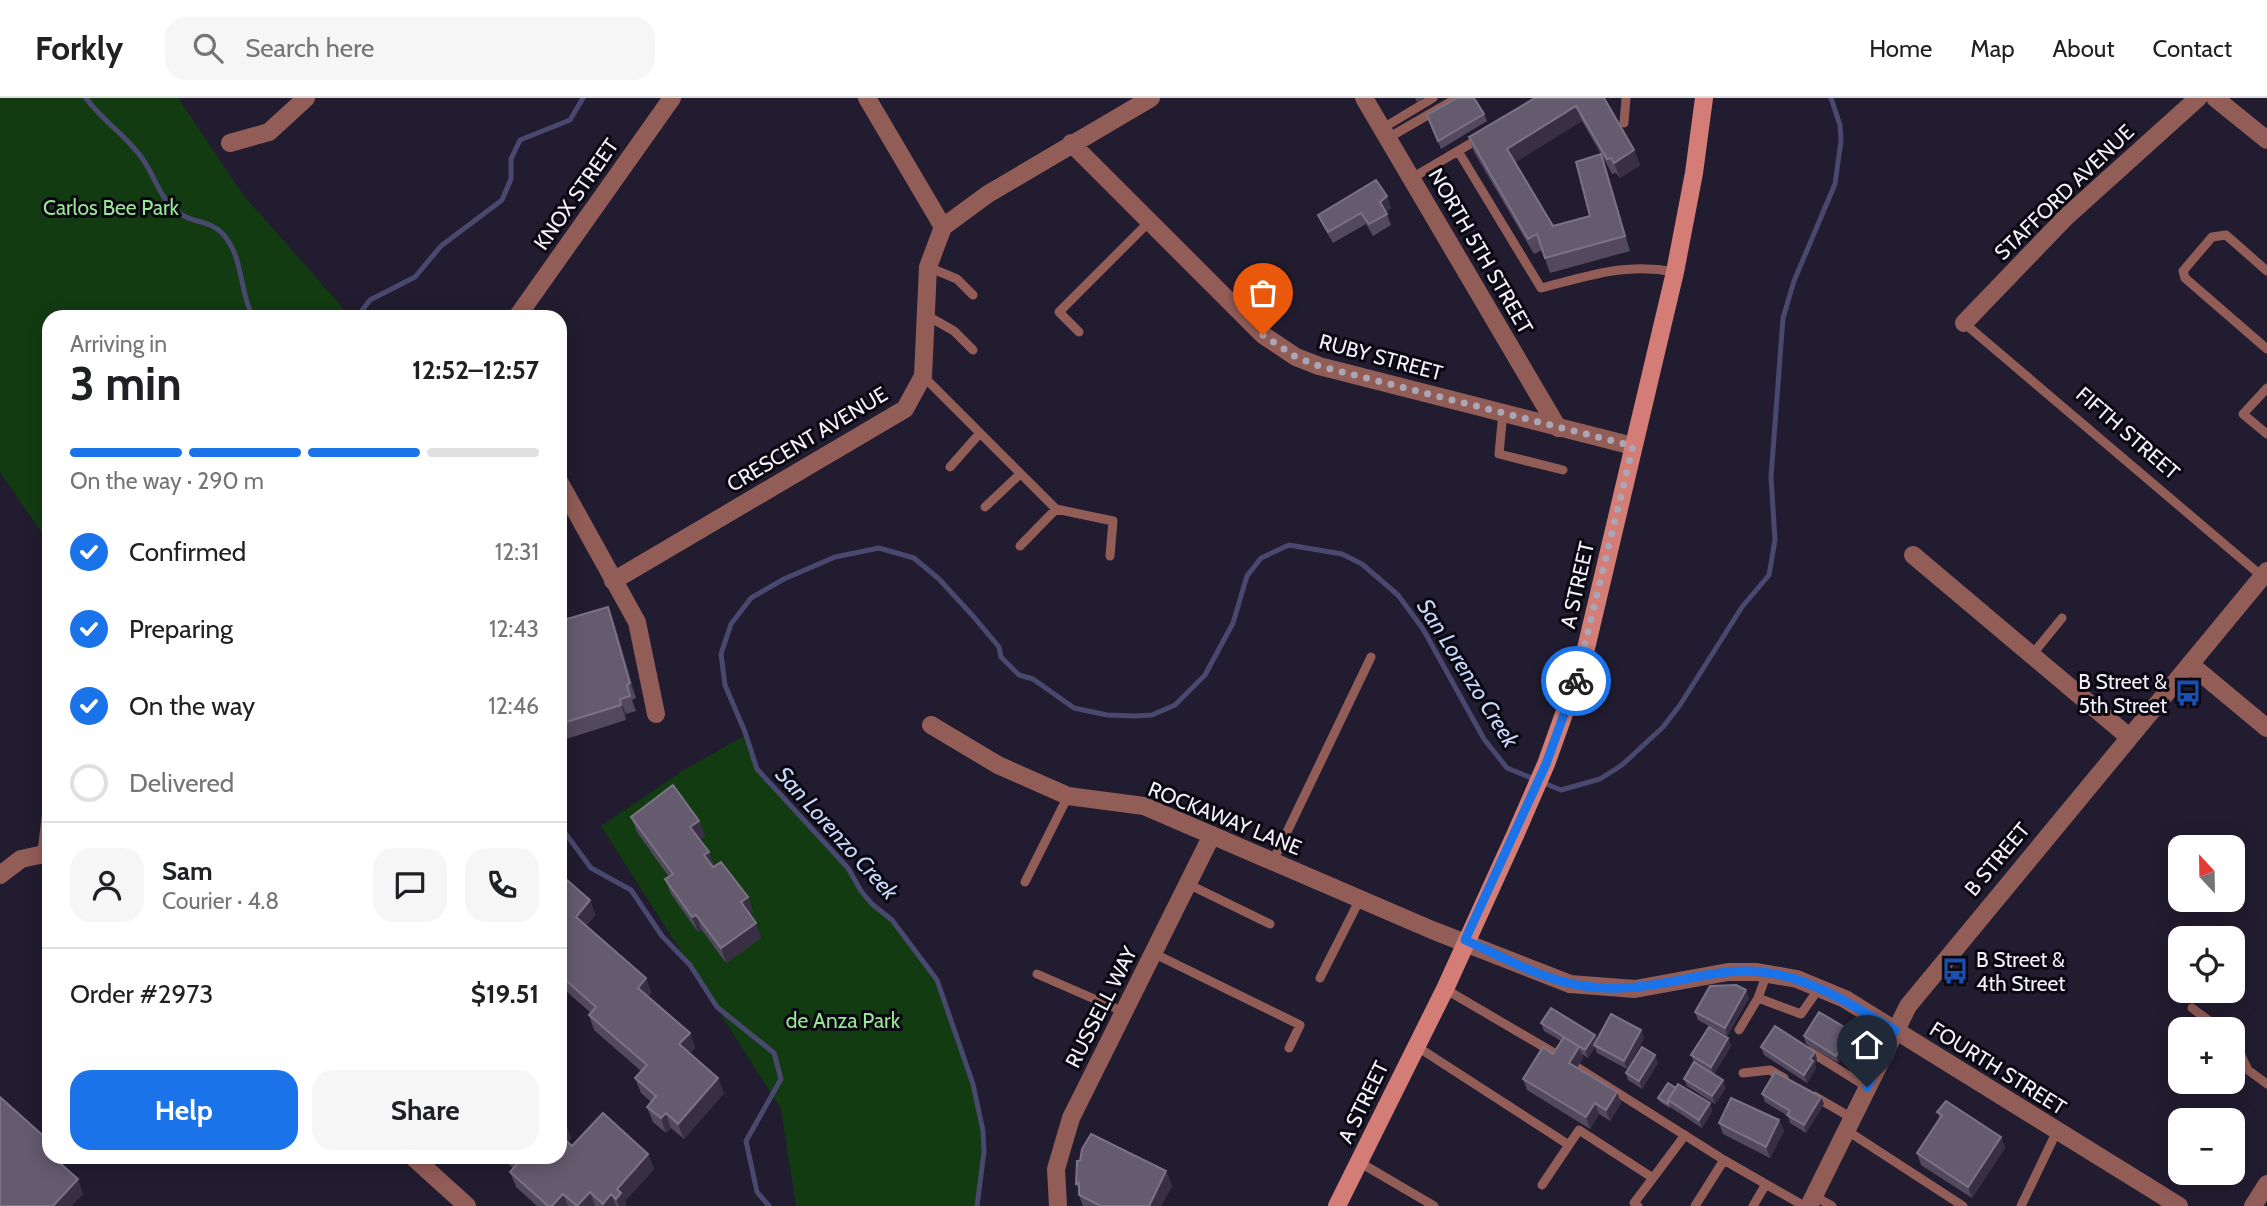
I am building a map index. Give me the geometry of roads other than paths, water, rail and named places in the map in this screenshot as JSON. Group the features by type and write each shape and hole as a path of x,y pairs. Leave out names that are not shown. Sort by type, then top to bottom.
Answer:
{"main road":[{"name":"A STREET","path":"1337,1206 1445,989 1516,833 1546,764 1583,661 1675,272 1704,98"}],"street":[{"path":"230,143 269,132 306,98"},
{"name":"KNOX STREET","path":"522,310 672,98"},
{"path":"867,98 943,227 988,194 1151,98"},
{"name":"NORTH 5TH STREET","path":"1364,98 1558,428"},
{"name":"STAFFORD AVENUE","path":"1964,323 2066,218 2198,98"},
{"path":"2216,98 2267,141"},
{"name":"RUBY STREET","path":"1071,143 1148,223 1263,335 1296,357 1319,366 1633,446"},
{"name":"CRESCENT AVENUE","path":"612,581 905,409 923,376 928,267 943,227"},
{"path":"567,496 637,622 656,714"},
{"path":"1913,555 2129,737"},
{"name":"B STREET","path":"1809,1203 1908,1006 1947,954 2265,577"},
{"path":"2190,664 2267,728"},
{"name":"ROCKAWAY LANE","path":"931,724 998,765 1068,796 1144,806 1432,930 1465,940"},
{"name":"RUSSELL WAY","path":"1058,1206 1056,1169 1071,1118 1212,835"},
{"path":"0,875 21,859 42,853"},
{"name":"FOURTH STREET","path":"1465,940 1549,977 1586,987 1635,989 1728,972 1767,973 1820,987 1895,1030 2179,1206"},
{"path":"421,1164 467,1206"},
{"path":"2253,1206 2267,1184"}],"lane":[{"path":"1385,133 1433,98"},
{"path":"1385,133 1457,98"},
{"path":"1624,123 1626,98"},
{"path":"1412,178 1491,132"},
{"path":"1458,151 1541,288 1610,270 1645,266 1675,272"},
{"path":"1079,332 1059,312 1148,223"},
{"path":"2267,271 2226,235 2212,237 2183,271 2185,278 2267,349"},
{"path":"928,267 957,279 973,295"},
{"path":"926,315 954,331 973,350"},
{"name":"FIFTH STREET","path":"1964,323 2265,577"},
{"path":"923,376 1056,509 1113,521 1110,556"},
{"path":"2267,388 2243,414 2267,434"},
{"path":"1503,412 1499,454 1563,470"},
{"path":"950,467 980,433"},
{"path":"985,507 1020,474"},
{"path":"1020,546 1056,509"},
{"path":"2032,655 2062,618"},
{"path":"1273,861 1371,657"},
{"path":"1025,882 1068,796"},
{"path":"1188,884 1270,924"},
{"path":"1320,978 1360,899"},
{"path":"1153,953 1300,1025 1289,1048"},
{"path":"1739,1030 1758,998 1767,973"},
{"path":"1037,974 1124,1012"},
{"path":"1758,998 1801,1014 1820,987"},
{"path":"1445,989 1561,1056 1766,1184 1809,1203 1832,1206"},
{"path":"2192,1007 2205,1017"},
{"path":"1416,1046 1570,1145"},
{"path":"1801,1046 1867,1087"},
{"path":"2245,1064 2248,1070 2267,1084"},
{"path":"1744,1073 1770,1070 1794,1084"},
{"path":"1806,1091 1963,1206"},
{"path":"1542,1185 1579,1130 1653,1178"},
{"path":"2021,1206 2057,1131"},
{"path":"1638,1206 1634,1203 1685,1135"},
{"path":"1695,1206 1724,1160"},
{"path":"1359,1162 1434,1206"},
{"path":"1753,1206 1766,1184"}],"waterway":[{"path":"86,98 138,152 173,207 184,216 217,229 229,242 238,263 250,310"},
{"path":"362,310 370,300 415,277 441,246 502,200 511,179 511,159 520,140 570,120 583,98"},
{"name":"San Lorenzo Creek","path":"977,1206 984,1152 983,1131 973,1084 937,980 892,920 861,891 848,868 757,769 725,685 721,654 731,624 751,598 784,579 835,557 879,548 914,558 939,579 973,616 999,647 1001,657 1019,675 1033,679 1074,708 1107,715 1152,715 1175,705 1205,675 1233,623 1247,576 1261,558 1289,545 1342,554 1362,564 1398,595 1423,629 1484,739 1507,768 1561,790 1600,779 1622,765 1663,727 1680,705 1742,607 1769,575 1775,540 1771,477 1783,318 1794,281 1835,184 1841,141 1840,125 1831,98"},
{"path":"567,835 591,868 631,890 662,936 690,965 717,1007 774,1053 781,1079 746,1141 757,1192 769,1206"}],"place":[{"name":"B Street & 5th Street","path":"2188,693"},
{"name":"B Street & 4th Street","path":"1955,971"}],"park label":[{"name":"Carlos Bee Park","path":"111,207"},
{"name":"de Anza Park","path":"843,1020"}]}
